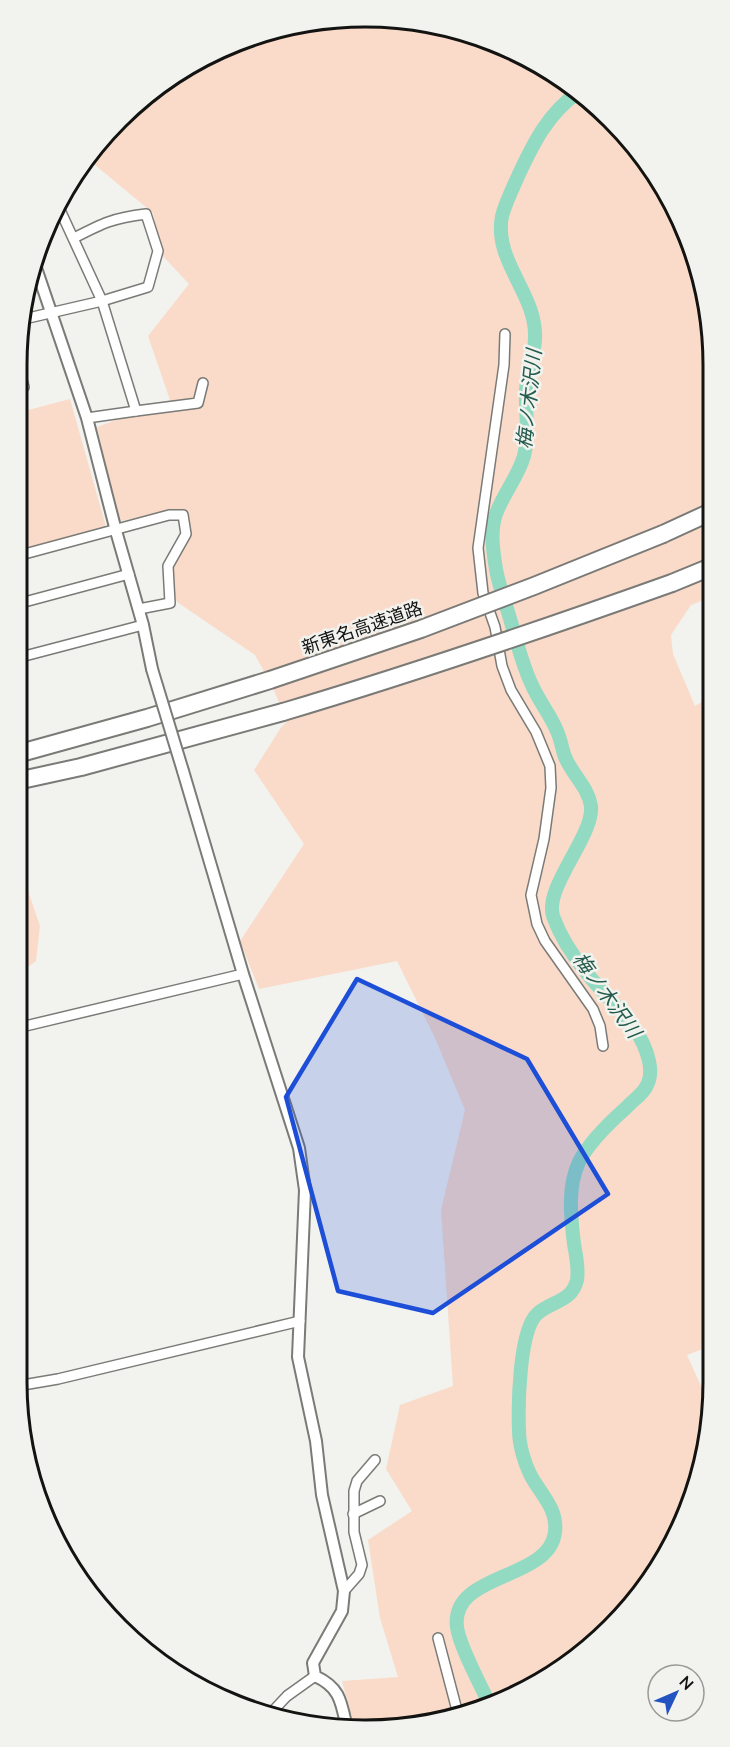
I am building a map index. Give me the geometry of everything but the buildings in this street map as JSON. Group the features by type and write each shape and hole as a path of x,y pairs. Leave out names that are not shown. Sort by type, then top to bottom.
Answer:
{"highway":[{"name":"新東名高速道路","path":"27,751 147,718 270,680 421,629 524,590 703,516"},
{"path":"27,779 283,712 406,675 546,628 703,570"}],"street":[{"path":"30,318 148,288 158,251 146,214 107,221 74,238"},
{"path":"62,215 102,301 136,411"},
{"path":"39,278 87,418 139,609 152,669 243,974 299,1148 305,1190 298,1357 316,1441 322,1495 344,1592 342,1611 313,1663 315,1676"},
{"path":"505,334 504,365 478,548 480,576 508,684 536,732 550,766 551,788 544,839 531,895 537,924 545,941 593,1009 600,1026 603,1046"},
{"path":"87,418 198,403 203,382"},
{"path":"27,553 169,515 183,515 186,534 168,566 170,603 139,609"},
{"path":"27,601 129,574"},
{"path":"27,655 143,625"},
{"path":"27,1025 243,974"},
{"path":"27,1384 58,1379 300,1321"},
{"path":"344,1592 359,1574 362,1565 353,1514 354,1491 357,1481 375,1460"},
{"path":"353,1514 380,1501"},
{"path":"438,1638 456,1707"},
{"path":"276,1707 287,1696 315,1676"},
{"path":"315,1676 334,1687 345,1719"}],"highlighted area":[{"path":"357,979 527,1059 608,1194 433,1313 338,1291 286,1097"}],"shaded area":[{"path":"365,27 431,33 474,45 534,72 571,97 604,126 633,159 658,196 685,256 697,299 703,365 703,600 691,605 671,635 673,654 695,706 703,701 703,1349 687,1355 703,1390 697,1448 685,1491 658,1551 633,1588 604,1621 571,1650 534,1675 474,1702 431,1714 387,1719 353,1719 342,1681 398,1677 380,1618 368,1540 412,1511 386,1469 400,1405 453,1386 441,1210 465,1110 435,1038 397,961 259,989 240,941 304,844 254,770 282,726 287,722 273,688 255,655 177,602 167,565 186,534 182,512 119,521 97,427 170,400 148,336 189,284 161,254 153,213 94,164 126,126 177,84 236,53 299,33"},
{"path":"70,399 106,527 27,548 27,410"},
{"path":"27,888 40,926 36,961 27,968"}],"waterway":[{"name":"梅ノ木沢川","path":"486,1697 470,1665 459,1635 457,1627 459,1609 469,1596 484,1586 537,1560 549,1548 555,1532 551,1508 530,1474 520,1441 521,1369 526,1336 537,1314 571,1293 577,1280 571,1192 579,1162 600,1133 642,1093 648,1084 650,1074 649,1061 639,1035 576,959 553,916 552,904 556,891 585,832 591,806 587,793 565,757 557,731 525,668 499,582 493,548 493,527 496,514 518,471 526,448 526,385 535,338 534,322 529,307 504,248 501,232 502,216 536,140 550,119 571,97"}]}
